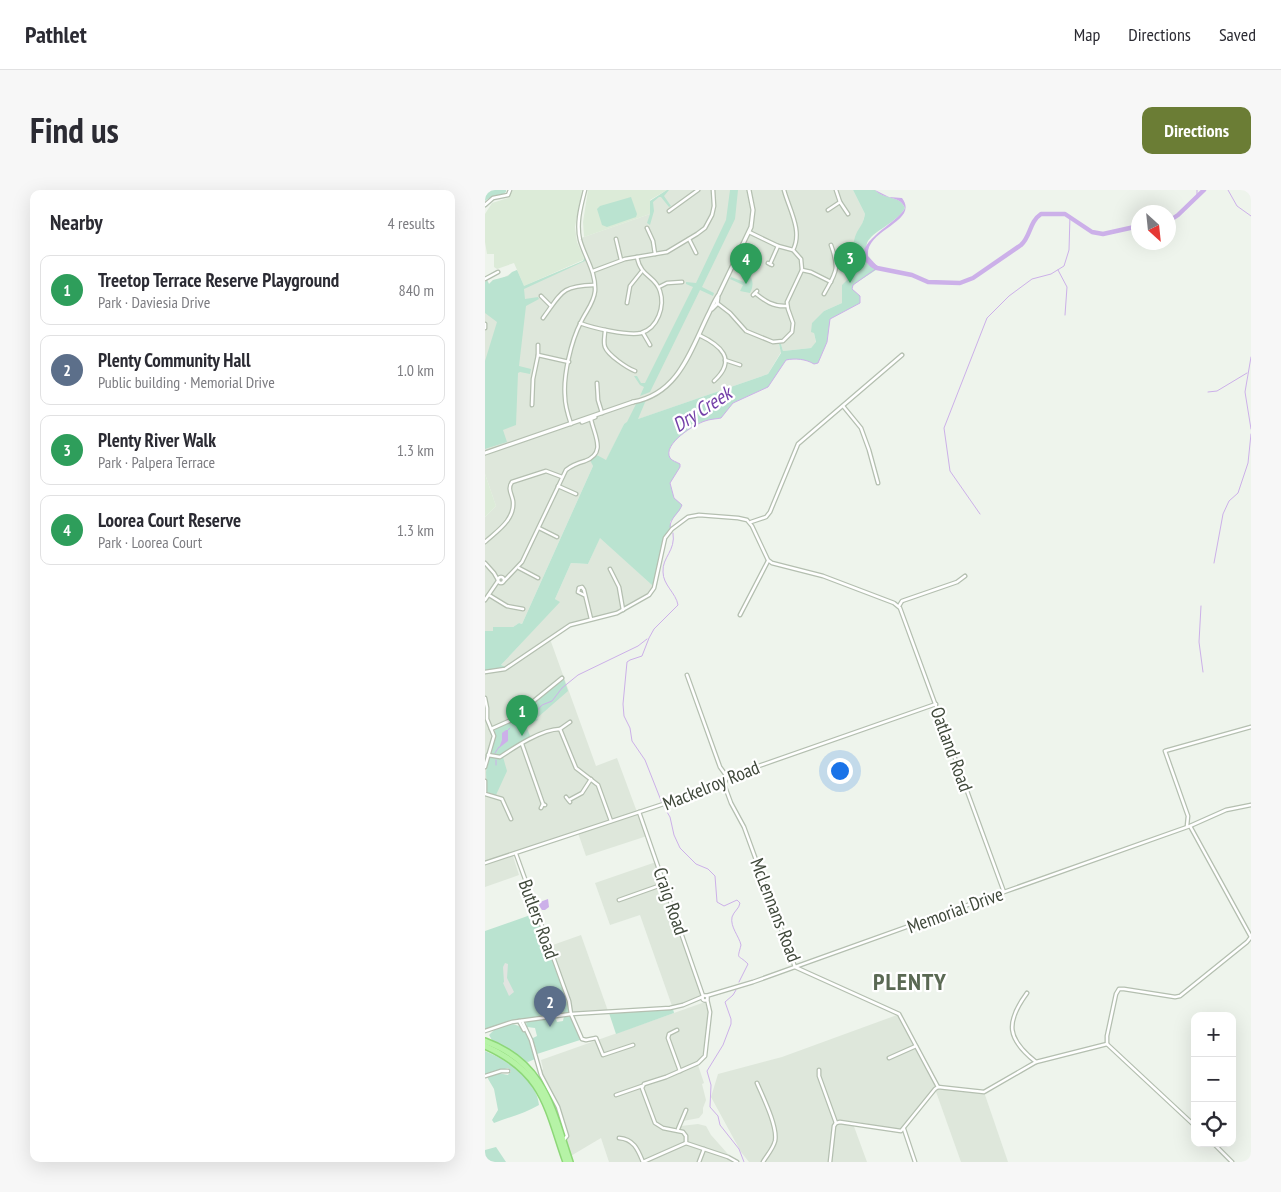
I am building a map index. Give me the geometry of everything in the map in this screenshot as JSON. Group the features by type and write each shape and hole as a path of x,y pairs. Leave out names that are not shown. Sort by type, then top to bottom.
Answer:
{"main road":[{"path":"486,1036 515,1058 539,1082 553,1108 569,1162"},
{"path":"486,1036 499,1053 516,1064 536,1086 551,1115 566,1162"}],"street":[{"path":"485,205 491,199 504,196 509,190"},
{"path":"571,424 565,399 566,378 580,323 592,303 595,285 593,271 581,243 579,231 585,190"},
{"path":"669,212 698,190"},
{"path":"593,271 621,260 667,252 701,231 711,219 714,210 713,190"},
{"path":"485,453 633,402 641,401 665,389 676,378 749,232 753,214 749,190"},
{"path":"784,190 797,230 797,240 793,250"},
{"path":"835,190 848,214"},
{"path":"828,210 840,202"},
{"path":"647,228 653,242 655,254"},
{"path":"715,303 730,313 746,331 778,342 788,338 793,328 793,320 787,306 788,298 801,270 801,259 793,250 778,246 749,232"},
{"path":"616,239 621,260"},
{"path":"689,239 696,253"},
{"path":"824,294 837,266 831,245"},
{"path":"770,264 778,246"},
{"path":"580,323 595,329 633,334 643,332 652,326 659,315 662,302 659,287 642,271 637,257"},
{"path":"801,270 811,272 831,282"},
{"path":"627,303 632,283 642,271"},
{"path":"485,279 499,272"},
{"path":"659,287 667,283 681,282"},
{"path":"543,318 564,290 569,287 595,285"},
{"path":"755,293 772,305 787,306"},
{"path":"541,296 551,306"},
{"path":"605,330 604,344 607,350 629,369 635,371"},
{"path":"643,332 650,345"},
{"path":"698,335 718,346 725,360 722,372 714,381"},
{"path":"532,405 533,379 538,345"},
{"path":"538,355 569,362"},
{"path":"750,523 765,517 770,512 798,444 902,355"},
{"path":"725,360 740,365"},
{"path":"597,383 598,398 603,413"},
{"path":"843,406 861,428 869,450 877,483"},
{"path":"485,600 501,580 519,568 562,476 568,468 591,459 595,454 598,444 589,418"},
{"path":"485,542 511,515 513,504 509,487 511,482 546,471 562,476"},
{"path":"558,486 576,494"},
{"path":"485,673 507,668 567,626 623,610 646,598 652,592 668,532 686,518 695,515 738,518 750,523 768,560 775,564 823,576 899,606 901,601 957,582 965,576"},
{"path":"539,528 557,537"},
{"path":"740,615 768,560"},
{"path":"485,563 501,580"},
{"path":"519,568 538,578"},
{"path":"610,569 619,587 623,610"},
{"path":"489,594 507,606 523,609"},
{"path":"585,596 591,620"},
{"name":"Oatland Road","path":"899,606 1005,892"},
{"path":"687,675 720,767 728,778"},
{"path":"491,729 510,721 562,678"},
{"path":"485,698 486,716 493,736 485,767"},
{"name":"Mackelroy Road","path":"485,863 724,784 728,778 936,704"},
{"path":"489,754 500,757 522,744 570,722"},
{"path":"1191,1122 1107,1044 1107,1036 1116,994 1119,989 1124,988 1175,997 1180,996 1251,937 1188,826 1188,816 1165,752 1251,727"},
{"path":"560,728 575,765 581,773 599,785 611,821"},
{"path":"522,744 544,805 541,808"},
{"path":"568,800 583,793 591,779"},
{"path":"485,780 485,793 503,799 511,820"},
{"name":"McLennans Road","path":"724,784 731,803 744,827 795,967 899,1014 938,1087"},
{"name":"Memorial Drive","path":"486,1036 508,1023 520,1021 571,1014 678,1007 1005,892 1188,826 1226,810 1251,805"},
{"name":"Craig Road","path":"639,812 701,991 709,1009 705,1056 698,1063 680,1071"},
{"name":"Butlers Road","path":"516,854 569,1002 571,1014 583,1040 595,1037 603,1055 633,1045"},
{"path":"619,900 664,884"},
{"path":"1027,993 1014,1016 1013,1033 1019,1046 1036,1062"},
{"path":"520,1021 531,1040 541,1075 555,1101 564,1126 567,1137 563,1141"},
{"path":"616,1095 680,1071 668,1038 669,1034 677,1030"},
{"path":"836,1123 841,1122 897,1132 903,1129 938,1087 984,1092 1036,1062 1107,1044"},
{"path":"889,1058 916,1046"},
{"path":"819,1070 819,1076 836,1123 834,1126 830,1162"},
{"path":"485,1076 499,1071 508,1071"},
{"path":"757,1083 775,1130 773,1147 763,1162"},
{"path":"642,1086 655,1123 663,1128 685,1133 687,1143"},
{"path":"678,1130 686,1110"},
{"path":"903,1129 915,1162"},
{"path":"619,1138 633,1143 643,1162 687,1143 737,1162"},
{"path":"1217,1147 1232,1162"},
{"path":"699,1162 704,1149"}],"shaded area":[{"path":"485,190 506,190 506,192 485,201"},
{"path":"513,190 582,190 575,227 577,242 584,258 583,260 524,286 514,263 497,269 494,267 494,254 487,254 485,214 492,203 508,198"},
{"path":"588,190 667,190 650,200 650,214 584,237 583,222"},
{"path":"667,190 853,190 865,214 853,257 855,272 843,285 842,303 824,311 814,333 816,343 811,348 783,351 781,344 779,345 781,352 768,374 624,424 606,461 597,455 591,460 593,466 522,624 519,623 513,627 493,627 493,631 485,631 485,517 496,506 485,474 485,282 487,280 489,284 493,280 501,279 517,270 524,286 583,261 588,256 581,238 650,214 650,201"},
{"path":"669,190 664,196 671,206 669,207 661,197 653,202 654,211 650,225 647,223 650,214 650,201"},
{"path":"730,190 738,190 735,219 702,287 714,293 713,296 700,290 650,392 640,396 644,387 640,385 634,376 637,376 641,383 645,383 693,287 686,284 686,282 696,283 726,220"},
{"path":"853,190 875,190 900,201 905,208 867,243 867,263 876,270 853,285 852,289 860,296 860,303 830,319 827,342 818,363 814,364 800,359 786,360 768,387 733,403 721,418 700,423 687,430 675,441 669,453 670,458 680,464 680,467 670,483 674,498 682,505 670,522 671,529 664,538 653,586 600,538 588,564 571,563 555,599 560,602 501,665 507,667 485,671 485,631 493,631 493,627 513,627 519,623 522,624 593,466 590,460 597,455 606,460 637,402 646,400 638,419 768,374 781,353 779,344 781,344 783,351 811,348 816,342 814,333 811,332 812,323 824,311 842,303 842,285 855,272 853,246 855,236 865,214"},
{"path":"631,197 637,214 636,217 607,227 602,225 597,209 600,206"},
{"path":"890,197 902,198 906,206 904,213 882,232 869,247 868,256 878,267 876,270 866,262 863,254 866,246 900,215 905,208 903,204"},
{"path":"585,257 587,260 524,289 525,299 538,297 539,299 526,306 519,366 531,369 530,374 518,373 516,425 503,430 507,442 485,449 485,361 497,322 485,313 485,282 487,280 489,284 493,280 508,276 517,270 524,286 583,261"},
{"path":"749,273 753,283 750,293 740,291 743,285 730,279 731,277 744,282"},
{"path":"485,474 496,506 485,517"},
{"path":"600,537 653,586 647,596 619,611 568,624 507,667 501,665 559,602 555,599 571,563 588,564"},
{"path":"550,639 596,766 617,758 637,812 485,862 485,674 505,670"},
{"path":"564,679 568,691 537,718 538,720 526,726 531,738 509,749 500,756 491,753 495,729 508,723"},
{"path":"508,730 508,741 499,748 502,733"},
{"path":"492,756 503,757 507,771 496,795 487,792 486,772 489,758"},
{"path":"636,814 639,816 647,836 586,856 578,833"},
{"path":"513,856 519,875 485,887 485,864"},
{"path":"656,862 701,995 683,1004 672,1006 640,915 610,925 595,883"},
{"path":"548,899 549,907 542,910 539,906 540,902"},
{"path":"536,913 569,1012 509,1021 485,1029 485,931"},
{"path":"581,935 608,1011 572,1011 550,946"},
{"path":"505,963 508,964 507,978 514,992 509,996 503,983 503,967"},
{"path":"705,1002 708,1012 705,1048 697,1062 704,1083 702,1084 706,1100 703,1113 699,1118 683,1121 681,1126 698,1124 706,1126 711,1135 735,1162 609,1162 601,1138 569,1157 565,1141 568,1136 559,1108 542,1075 541,1060"},
{"path":"673,1009 674,1013 616,1034 609,1013"},
{"path":"897,1015 935,1086 899,1130 852,1121 867,1162 749,1162 741,1152 711,1097 718,1074 782,1057"},
{"path":"564,1016 571,1017 580,1040 537,1054 533,1040 537,1036 535,1028 527,1027 526,1022 555,1017 557,1022 563,1021"},
{"path":"510,1024 516,1025 525,1031 535,1059 528,1062 524,1061 492,1040 489,1035 494,1030"},
{"path":"485,1051 511,1065 527,1079 533,1087 539,1105 494,1123 492,1120 498,1110 494,1089 487,1077 498,1073 508,1075 511,1071 508,1068 485,1075"},
{"path":"935,1089 984,1092 1008,1162 961,1162"},
{"path":"496,1147 506,1162 485,1162 485,1150"}],"waterway":[{"path":"1197,190 1197,196"},
{"path":"1176,216 1204,190"},
{"path":"1228,190 1237,206 1251,216"},
{"path":"872,265 877,268 912,275 928,282 960,283 973,278 1021,245 1034,221 1041,214 1065,214 1092,232 1103,234 1131,228"},
{"path":"980,514 950,471 944,428 987,318 1009,296 1032,279 1051,274 1064,266 1069,250 1070,216"},
{"name":"Dry Creek","path":"670,527 671,521 682,505 674,498 670,483 680,467 680,464 670,458 669,453 675,441 687,430 700,423 721,418 733,403 768,387 786,360 800,359 814,364 818,363 827,342 830,319 860,303 860,296 852,289 853,285 877,268"},
{"path":"1058,270 1067,287 1065,315"},
{"path":"1251,357 1245,392 1251,429"},
{"path":"1208,392 1217,391 1247,373"},
{"path":"1214,563 1223,514 1229,501 1238,493 1248,463 1251,434"},
{"name":"Dry Creek","path":"662,803 645,760 632,741 630,728 624,716 623,704 627,662 642,656 654,629 678,605 665,581 663,572 663,567 673,545 673,533"},
{"path":"1201,606 1199,642 1203,672"},
{"name":"Dry Creek","path":"515,725 533,715 542,705 552,701 562,688 578,675 638,646 647,639"},
{"name":"Dry Creek","path":"507,731 510,728"},
{"name":"Dry Creek","path":"495,753 499,747"},
{"name":"Dry Creek","path":"496,760 496,765"},
{"name":"Dry Creek","path":"664,807 670,817 674,835 680,848 696,864 708,869 715,876 717,902 724,906 737,900 740,903 732,917 732,921 733,928 741,945 739,956 748,964 739,982"},
{"name":"Dry Creek","path":"736,990 725,1002 731,1024 723,1045 707,1071 711,1085 710,1107 718,1116 720,1125 739,1149 744,1162"}],"place":[{"name":"Plenty River Walk","path":"850,283"},
{"name":"Loorea Court Reserve","path":"746,284"},
{"name":"Treetop Terrace Reserve Playground","path":"522,736"},
{"name":"Plenty Community Hall","path":"550,1027"}],"district":[{"name":"PLENTY","path":"910,981"}]}
